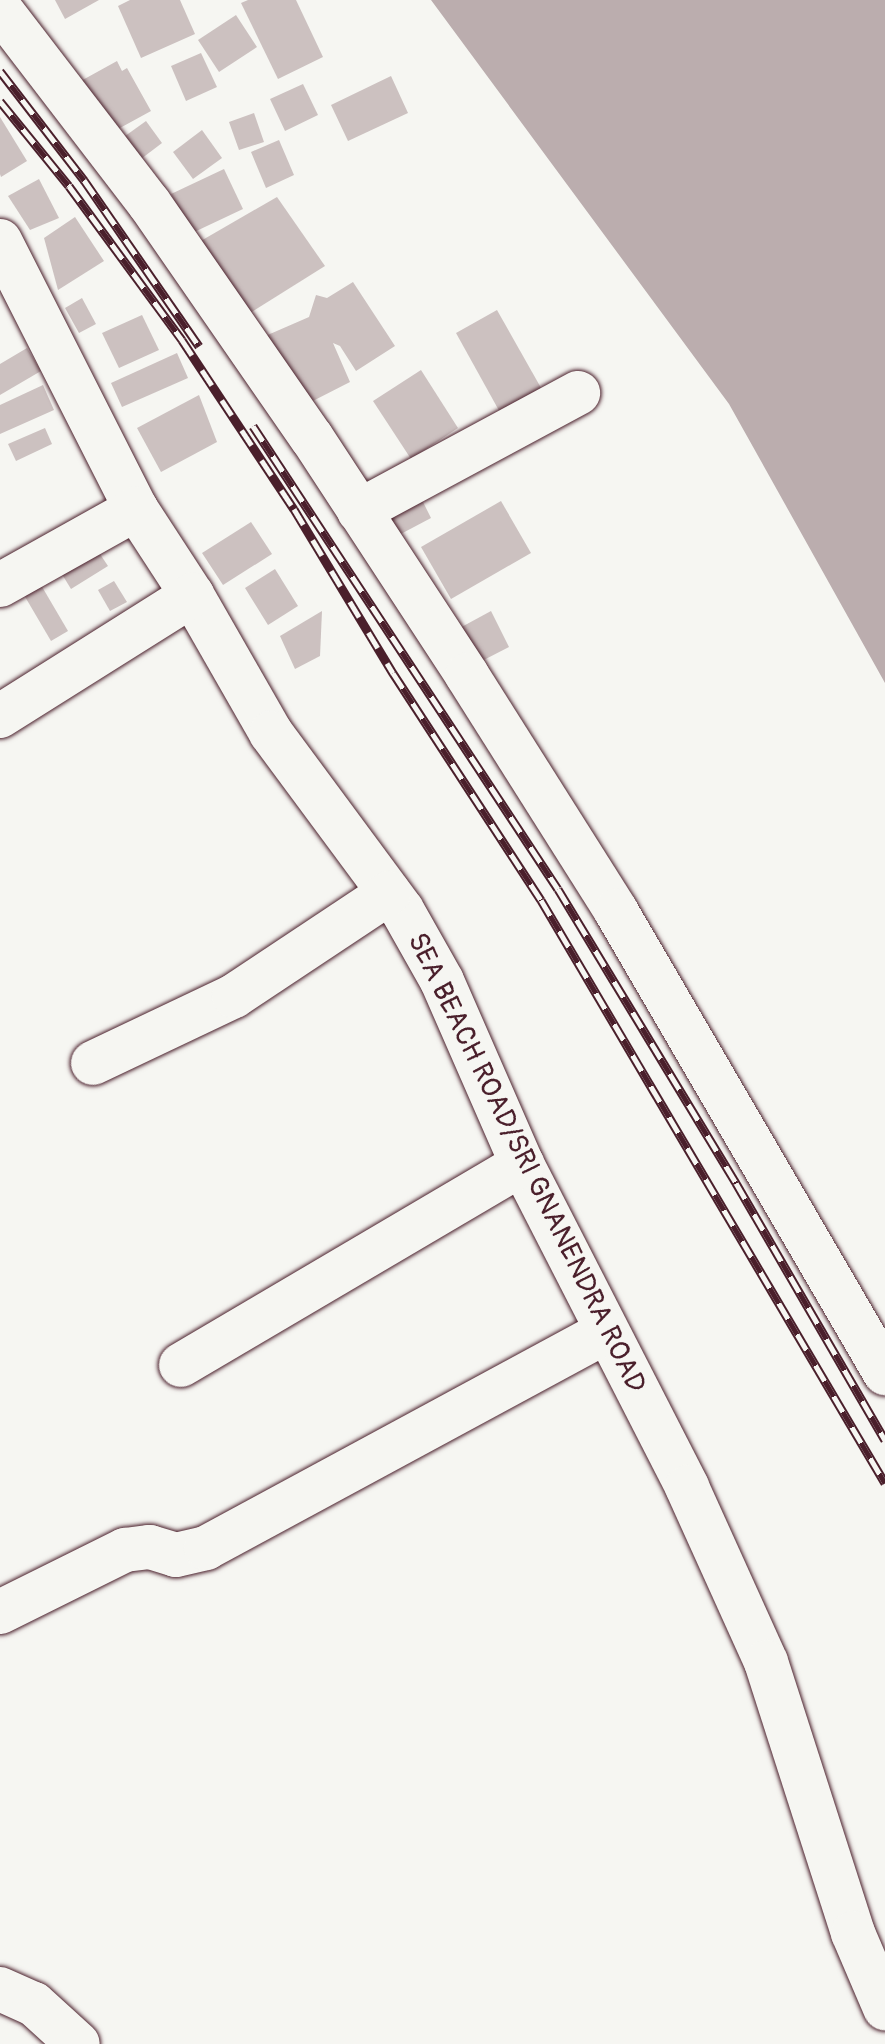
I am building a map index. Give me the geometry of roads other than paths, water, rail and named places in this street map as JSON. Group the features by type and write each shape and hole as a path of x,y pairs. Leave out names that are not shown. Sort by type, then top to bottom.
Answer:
{"street":[{"path":"1,12 149,203 359,511 616,911 885,1373"},
{"name":"SEA BEACH ROAD/SRI GNANENDRA ROAD","path":"0,241 136,509 192,595 271,733 389,893 442,981 522,1164 687,1487 766,1662 853,1933 885,2008"},
{"path":"359,511 578,393"},
{"path":"0,585 136,509"},
{"path":"0,716 192,595"},
{"path":"93,1063 234,996 389,893"},
{"path":"181,1365 522,1164"},
{"path":"0,1612 125,1550 150,1547 176,1555 206,1548 606,1332"},
{"path":"0,1989 34,2004 78,2044"}],"railway":[{"path":"0,71 84,180 199,346"},
{"path":"0,101 69,186 182,340 294,509 393,673 541,900 885,1483"},
{"path":"253,426 558,889 736,1183 885,1440"}]}
